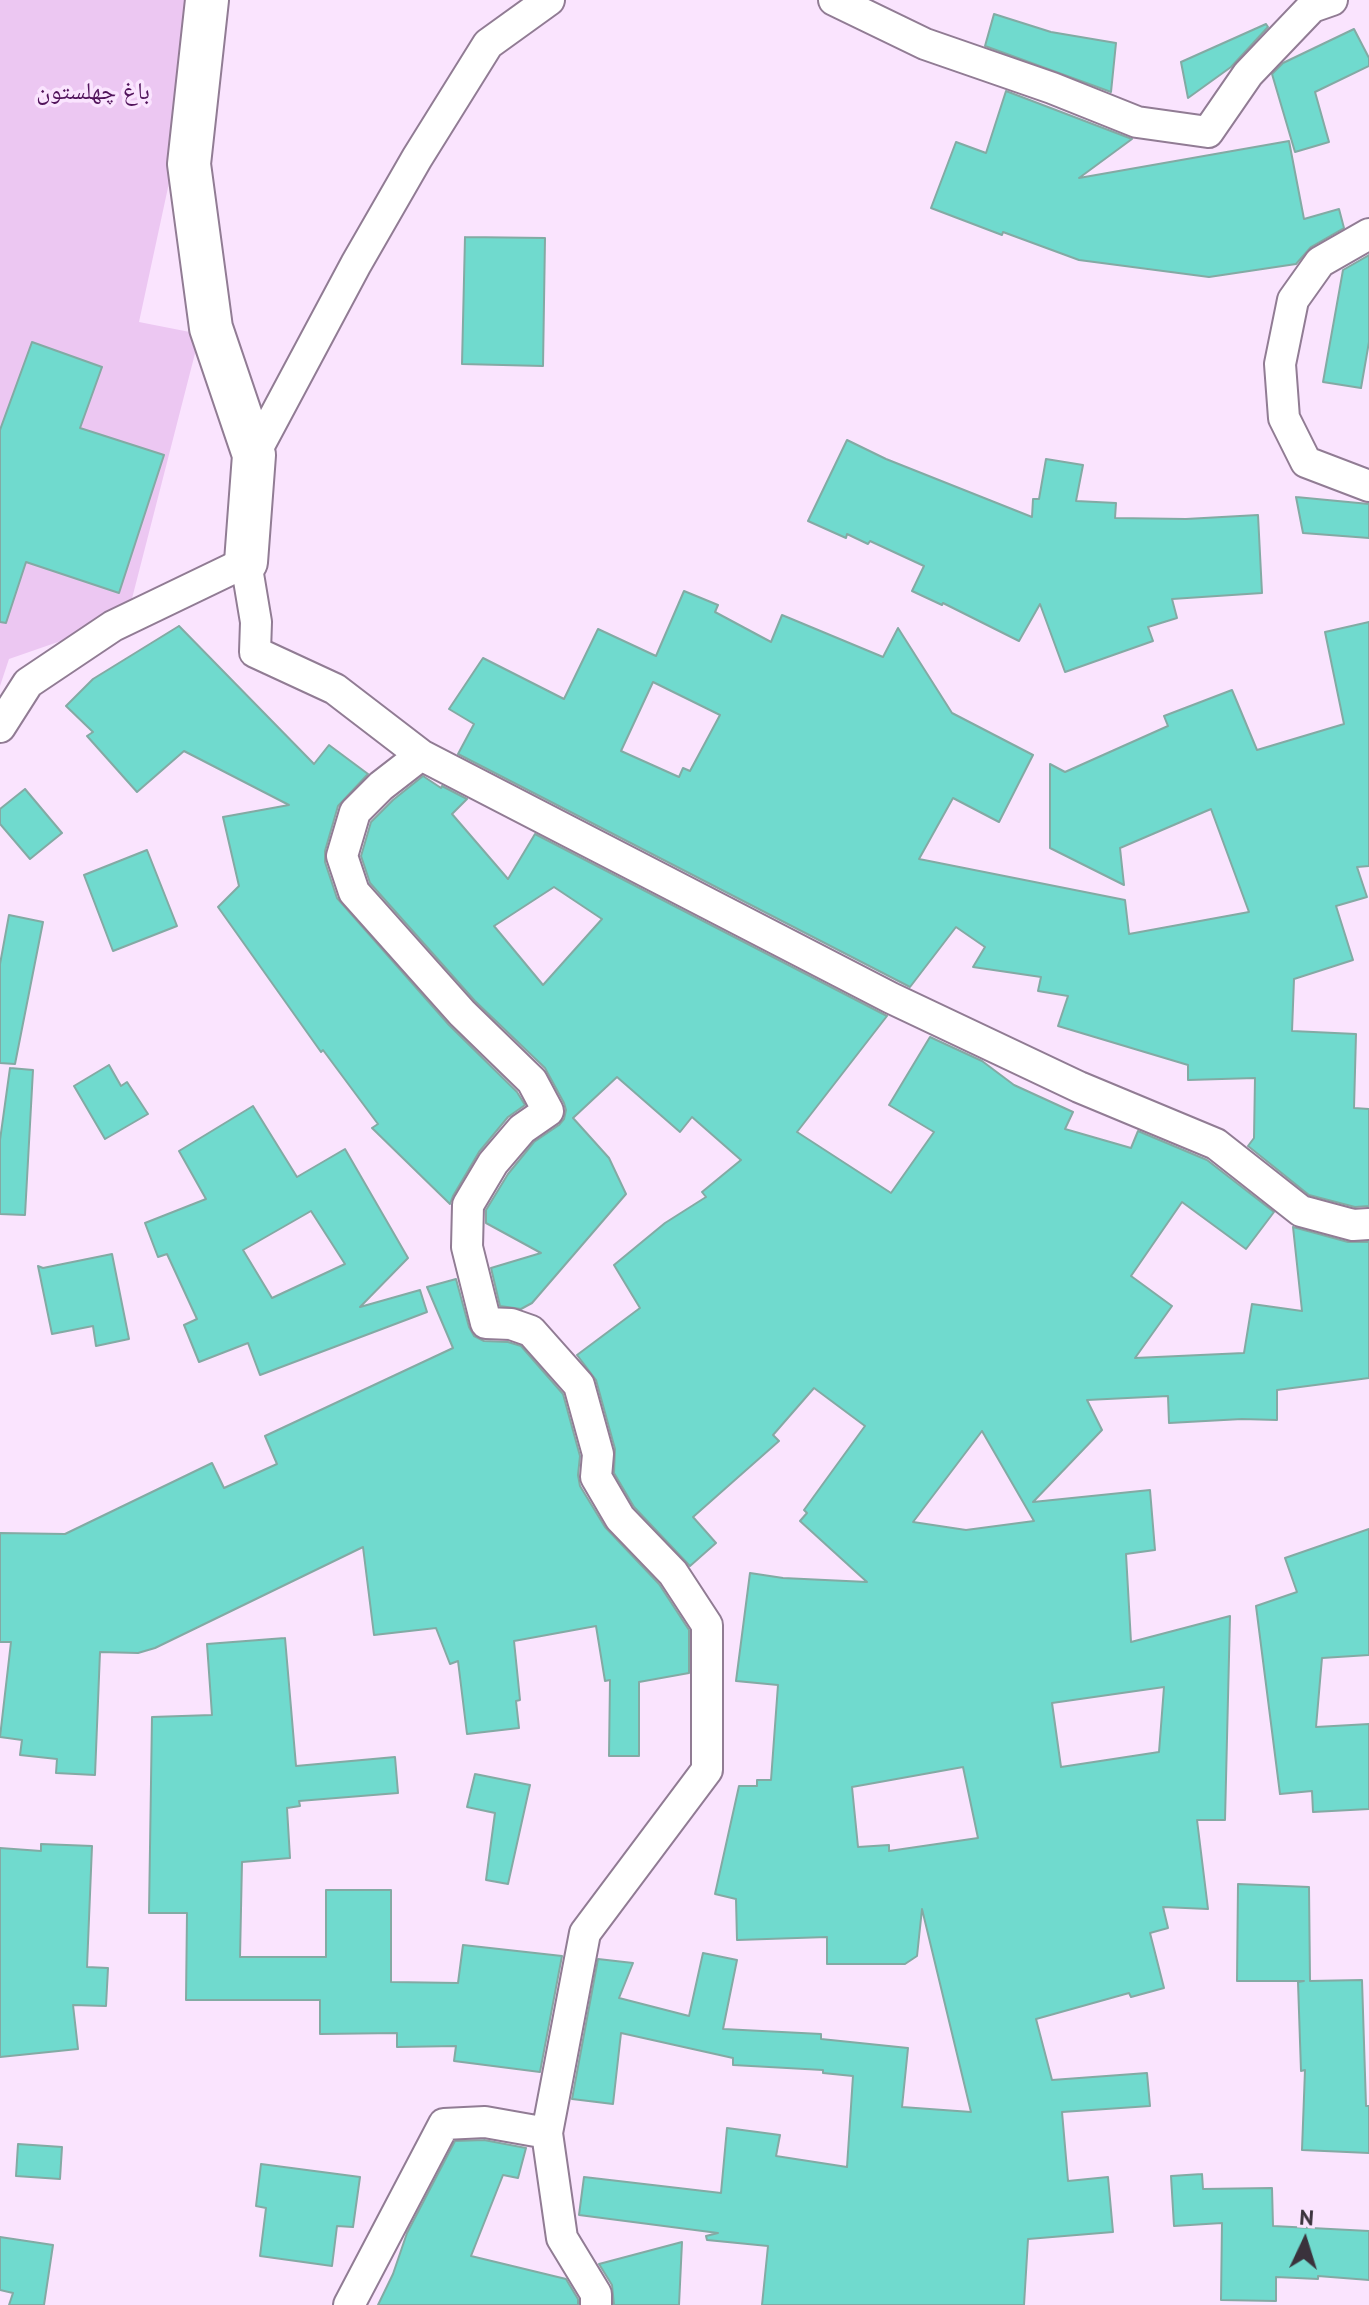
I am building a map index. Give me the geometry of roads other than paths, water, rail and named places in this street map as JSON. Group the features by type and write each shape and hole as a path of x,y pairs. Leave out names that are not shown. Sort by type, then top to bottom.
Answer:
{"street":[{"path":"207,0 189,164 211,328 254,455 246,562 256,622 255,652 335,689 421,755 891,998 1079,1087 1216,1144 1301,1211 1353,1225 1369,1224"},
{"path":"254,455 356,264 488,44 549,0"},
{"path":"834,0 925,44 1052,88 1137,122 1208,132 1248,74 1312,7 1332,0"},
{"path":"1369,234 1320,262 1293,300 1280,364 1284,418 1306,462 1369,486"},
{"path":"0,727 28,683 40,674 113,626 246,562"},
{"path":"421,755 381,786 355,812 342,856 354,892 462,1013 532,1081 548,1111 512,1140 493,1163 468,1205 467,1247 486,1323 511,1324 531,1331 579,1385 598,1454 596,1477 620,1518 673,1573 707,1625 707,1770 585,1933 547,2133 562,2238 596,2294 596,2305"},
{"path":"349,2305 444,2124 485,2122 547,2133"}],"park label":[{"name":"باغ چهلستون","path":"93,92"}]}
